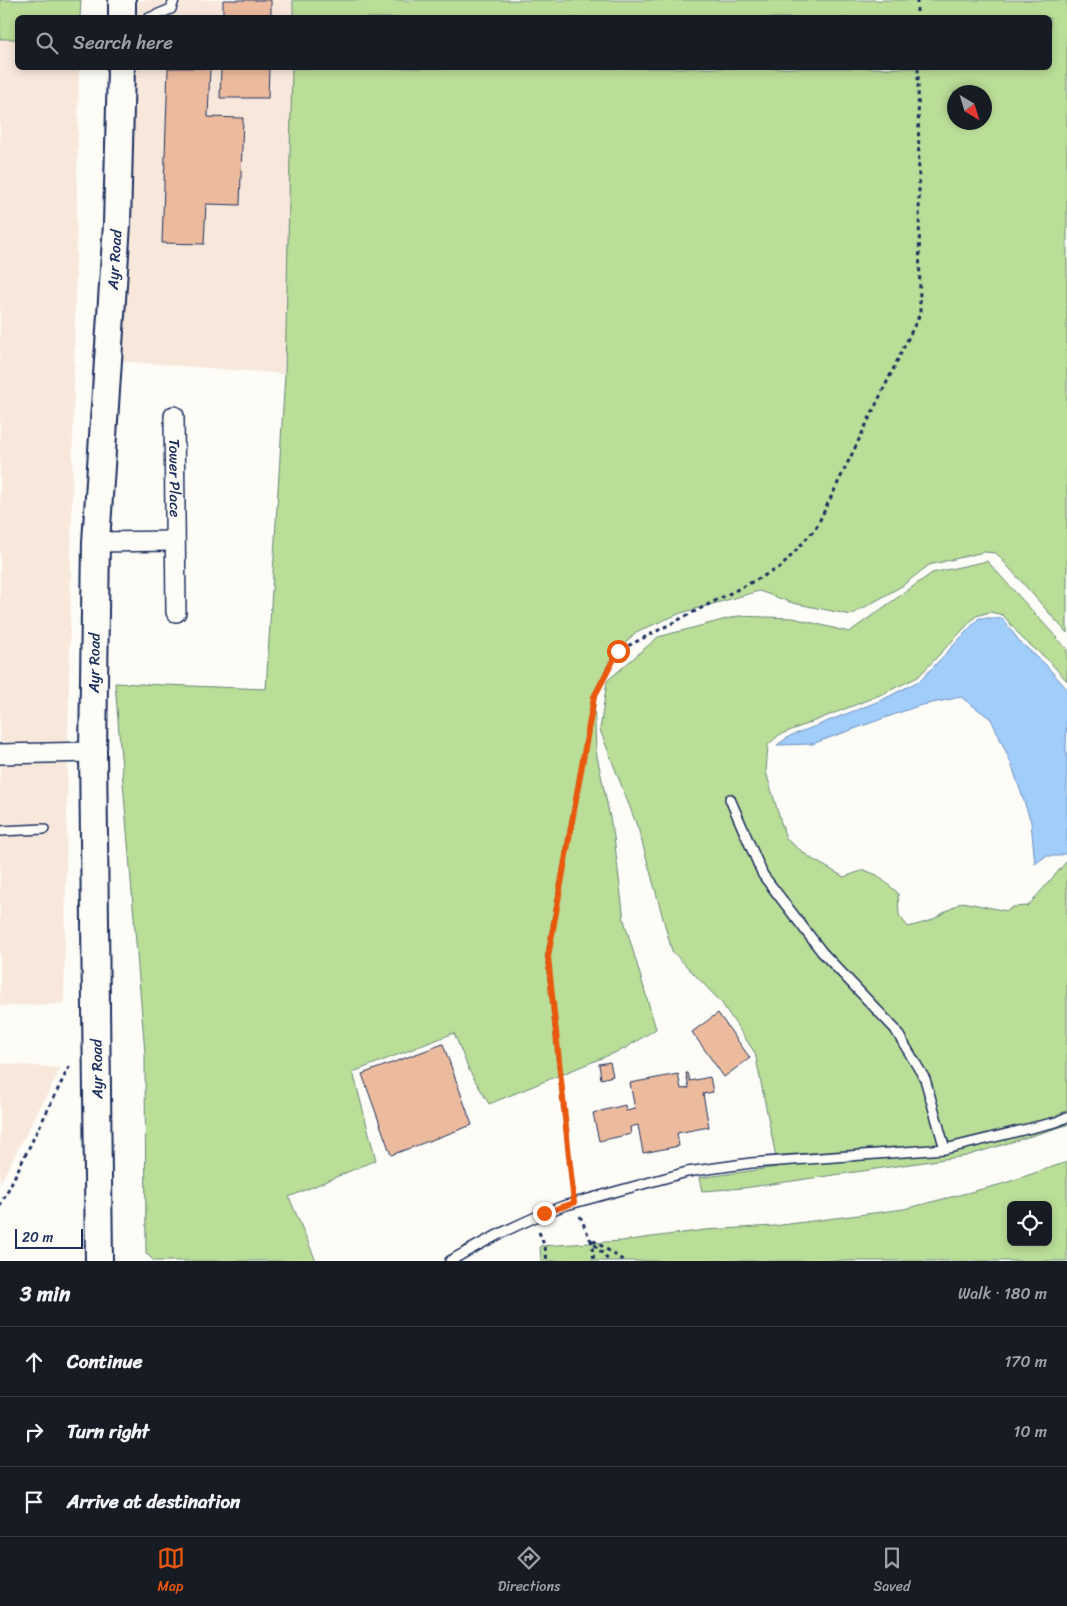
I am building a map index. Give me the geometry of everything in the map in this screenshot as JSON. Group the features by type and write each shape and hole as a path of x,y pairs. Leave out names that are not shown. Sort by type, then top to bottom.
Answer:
{"main road":[{"path":"122,0 122,15"},
{"name":"Ayr Road","path":"99,1261 93,752 96,542 117,224 121,70"}],"street":[{"name":"Tower Place","path":"174,416 176,612"},
{"path":"96,542 175,541"},
{"path":"0,754 93,752"}],"lane":[{"path":"156,15 170,9 174,0"},
{"path":"730,799 763,875 822,952 896,1029 925,1079 945,1149"},
{"path":"0,831 44,829"},
{"path":"450,1261 533,1218 574,1203 687,1172 751,1163 945,1149 1056,1122 1067,1117"}],"path":[{"path":"917,0 917,15"},
{"path":"594,1261 590,1239 574,1203 548,957 594,697 618,651 781,567 816,528 920,314 918,70"},
{"path":"0,1206 74,1057"},
{"path":"533,1218 545,1247 546,1261"},
{"path":"590,1239 609,1261"},
{"path":"590,1239 624,1261"}],"shaded area":[{"path":"135,0 293,0 293,15 135,15"},
{"path":"0,39 15,39 15,70 79,70 64,1004 0,1006"},
{"path":"132,70 292,70 285,374 118,361"},
{"path":"0,1063 61,1068 0,1183"}],"green space":[{"path":"0,0 81,0 80,15 15,15 15,39 0,39"},
{"path":"293,0 1067,0 1067,633 996,553 984,552 929,565 902,586 851,615 793,603 759,591 681,613 636,632 610,660 594,697 596,751 614,837 624,920 656,1029 624,1049 489,1104 469,1070 454,1033 353,1072 376,1160 289,1197 316,1261 154,1261 146,1253 145,1053 115,683 266,689 285,374 292,70 1052,70 1052,15 293,15"},
{"path":"987,561 1067,649 1067,681 1048,660 1023,639 1003,615 990,612 976,616 918,677 880,695 779,735 768,745 766,772 786,839 812,859 844,877 864,870 877,875 898,893 899,915 908,927 930,921 962,902 1007,911 1013,907 1028,906 1067,861 1067,1125 966,1156 744,1188 702,1191 699,1178 778,1167 755,1053 721,1002 672,951 639,831 600,730 607,681 658,637 738,616 793,618 849,632 932,573"},
{"path":"1067,1162 1067,1261 541,1261 540,1246 622,1241 705,1230 774,1226 904,1209 1002,1184"}],"water":[{"path":"979,618 1002,618 1020,642 1045,664 1067,689 1067,853 1058,856 1046,856 1035,864 1031,822 1011,763 991,719 961,697 918,706 812,744 777,745 790,736 882,700 921,680"}],"building":[{"path":"223,0 271,0 271,15 223,15"},
{"path":"168,70 210,70 208,117 243,118 240,205 206,204 204,244 162,243"},
{"path":"221,70 269,70 268,98 220,98"},
{"path":"718,1013 750,1058 724,1077 692,1032"},
{"path":"443,1044 472,1125 391,1155 362,1074"},
{"path":"610,1062 613,1076 601,1079 599,1064"},
{"path":"686,1073 688,1073 690,1081 710,1077 713,1092 703,1094 709,1127 677,1133 679,1146 643,1153 638,1125 630,1127 631,1134 599,1141 593,1113 625,1105 626,1111 635,1109 630,1083 678,1074 681,1089 689,1088"}],"route":[{"path":"544,1213 574,1203 548,957 594,697 618,651"}]}
